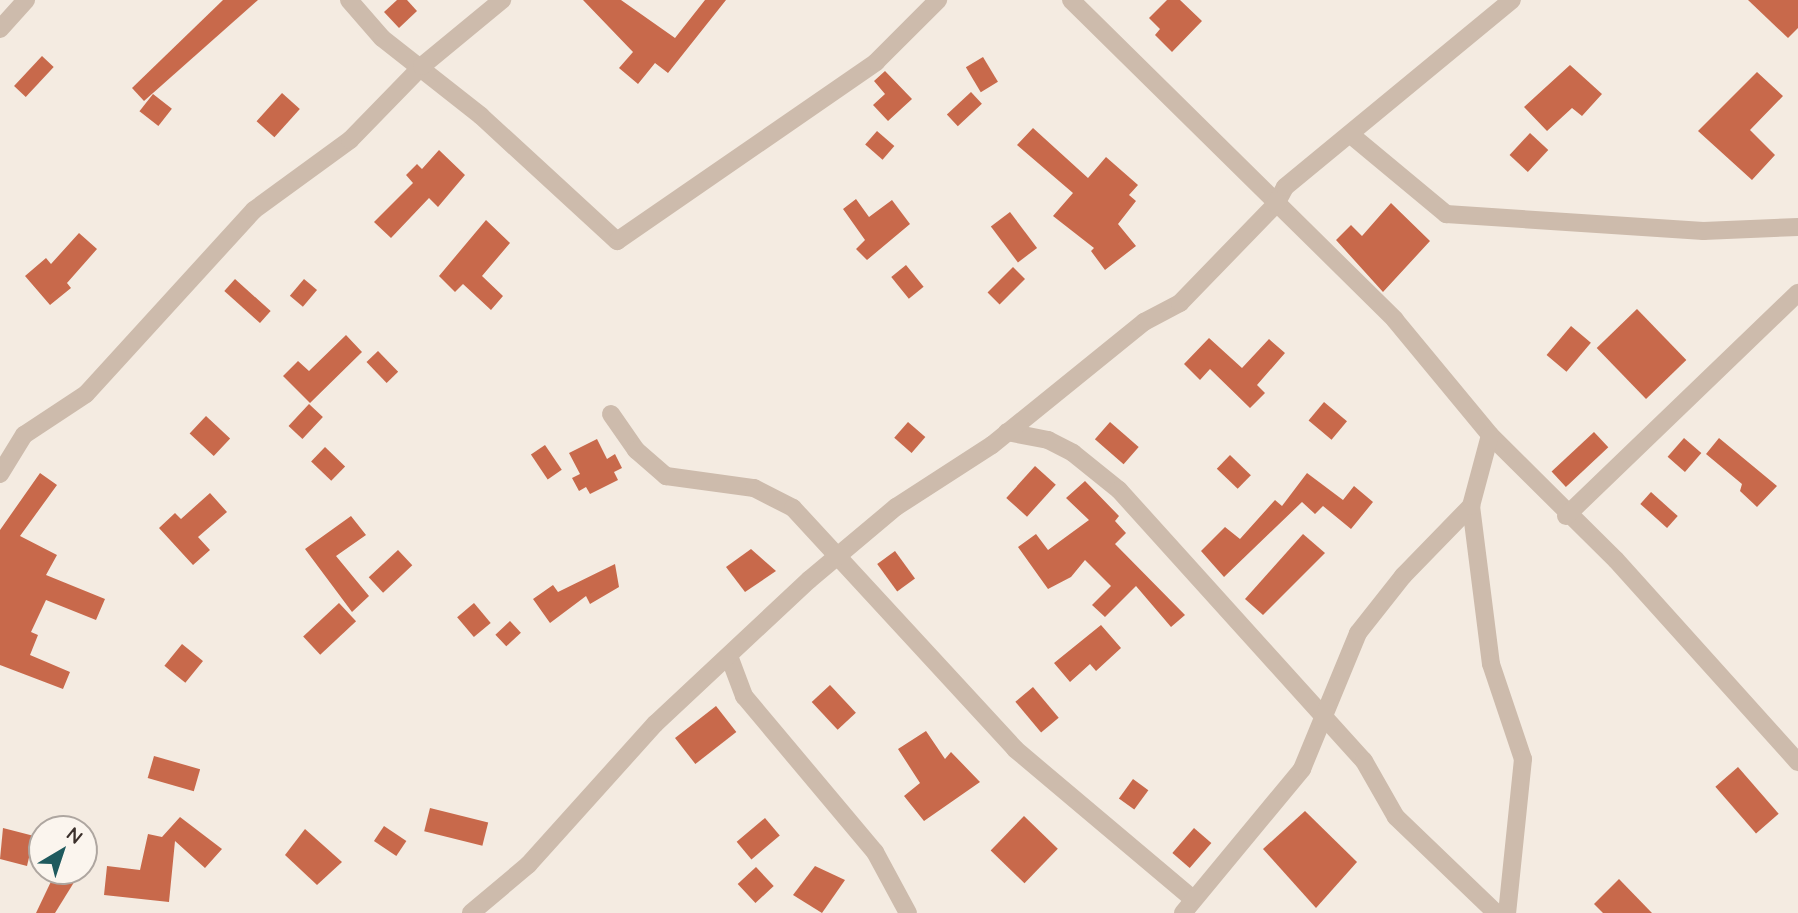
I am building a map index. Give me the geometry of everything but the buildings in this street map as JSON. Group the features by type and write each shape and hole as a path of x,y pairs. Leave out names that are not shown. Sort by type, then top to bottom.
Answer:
{"street":[{"path":"0,29 26,0"},
{"path":"349,0 382,38 422,66 617,241 876,62 938,0"},
{"path":"0,448 86,394 254,211 350,140 422,66 502,0"},
{"path":"1071,0 1395,320 1490,435 1566,516 1616,560 1798,762"},
{"path":"471,913 528,864 655,724 839,556 896,508 1007,432 1144,322 1180,303 1276,204 1285,187 1512,0"},
{"path":"1351,135 1446,214 1703,231 1798,227"},
{"path":"1566,516 1798,293"},
{"path":"611,414 636,450 666,477 754,488 793,508 839,556 874,602 1014,749 1187,905 1302,769 1358,633 1403,576 1471,506"},
{"path":"1007,432 1060,447 1119,490 1238,615 1324,718 1377,776 1396,817 1496,913"},
{"path":"0,474 24,435"},
{"path":"1490,435 1471,506 1491,664 1523,759 1507,913"},
{"path":"729,656 744,696 875,852 908,913"}]}
